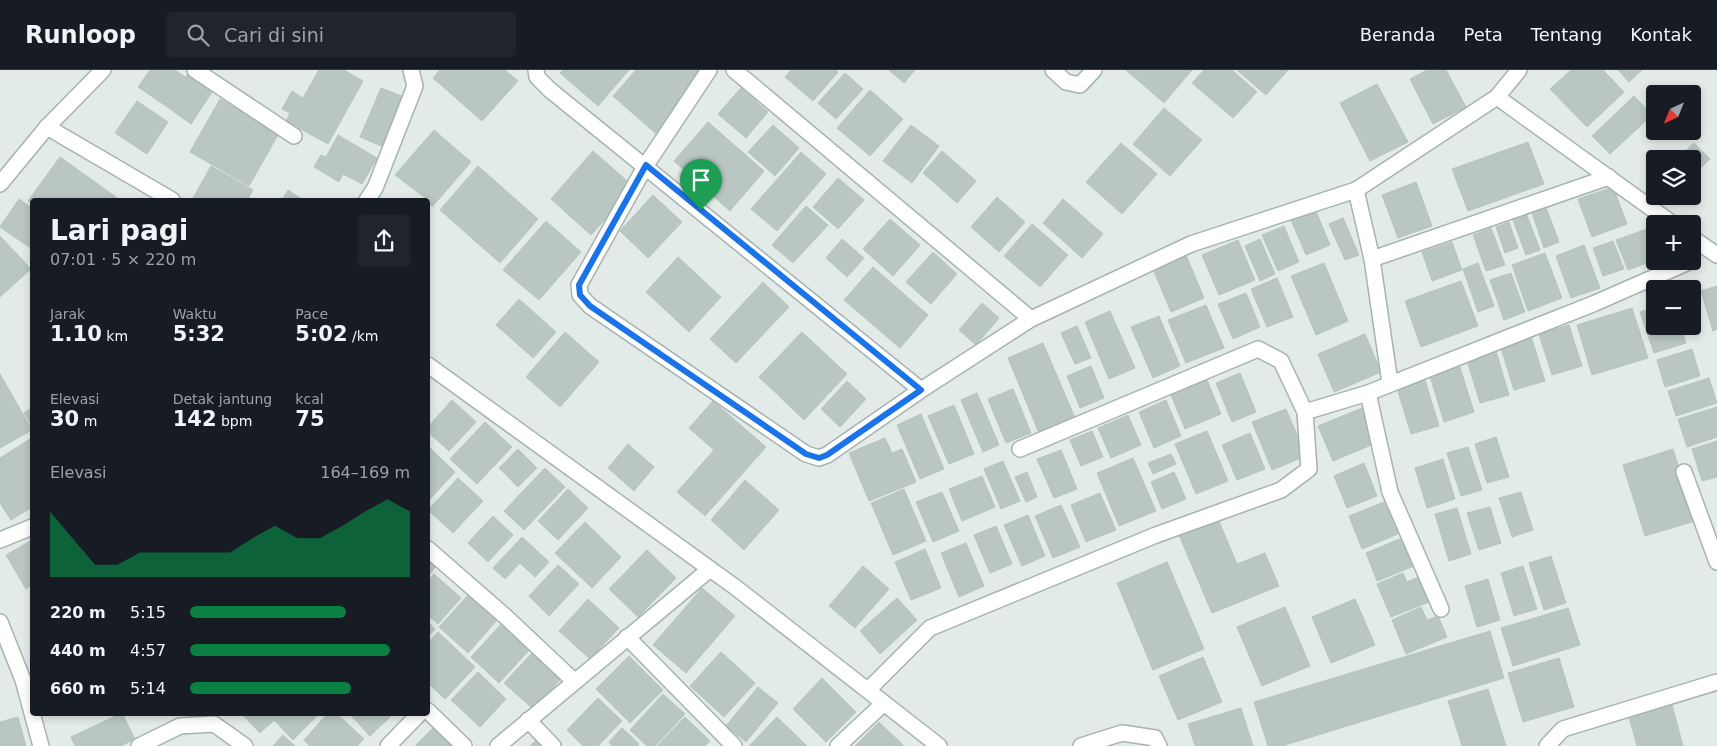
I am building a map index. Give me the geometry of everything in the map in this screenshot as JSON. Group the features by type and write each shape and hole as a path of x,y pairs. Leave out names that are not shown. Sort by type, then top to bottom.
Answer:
{"street":[{"path":"3,173 103,70"},
{"path":"195,70 294,136"},
{"path":"368,198 375,188 415,86 412,70"},
{"path":"536,70 537,77 550,90 646,165 921,390"},
{"path":"709,70 646,165 579,285 580,295 590,306 806,454 819,458 827,455 921,390 1031,319 1191,244 1356,190 1498,97 1519,70"},
{"path":"734,70 1031,319"},
{"path":"1052,70 1066,82 1080,85 1094,70"},
{"path":"1498,97 1660,215"},
{"path":"47,127 169,198"},
{"path":"1372,259 1609,178"},
{"path":"1356,190 1372,259 1390,383"},
{"path":"1701,244 1715,253"},
{"path":"1701,258 1715,253"},
{"path":"1305,412 1368,393 1593,304 1671,270"},
{"path":"868,690 930,628 1156,536 1281,490 1309,469 1305,412 1281,361 1258,349 1020,449"},
{"path":"430,366 710,569 939,746"},
{"path":"1368,393 1390,492 1441,609"},
{"path":"1684,472 1717,562"},
{"path":"0,540 30,528"},
{"path":"430,551 506,617 574,681"},
{"path":"498,746 710,569"},
{"path":"0,622 4,644 23,680 30,706"},
{"path":"627,637 734,746"},
{"path":"1547,746 1563,729 1717,682"},
{"path":"838,746 884,704"},
{"path":"430,713 464,746"},
{"path":"33,716 41,746"},
{"path":"388,746 417,716"},
{"path":"528,720 553,746"},
{"path":"139,746 180,726 214,724 245,746"},
{"path":"1081,746 1122,733 1155,738 1159,746"}],"building":[{"path":"150,70 175,70 185,77 166,106 138,87"},
{"path":"319,70 344,70 363,81 328,144 286,121 290,113 282,109 292,91 303,98"},
{"path":"440,70 505,70 518,81 482,121 433,78"},
{"path":"563,70 629,70 598,106 560,73"},
{"path":"636,70 701,70 661,138 613,96"},
{"path":"791,70 836,70 838,72 813,101 785,77"},
{"path":"889,70 915,70 904,83"},
{"path":"1126,70 1192,70 1164,103"},
{"path":"1204,70 1232,70 1257,92 1233,118 1192,83"},
{"path":"1237,70 1288,70 1266,95"},
{"path":"1427,70 1446,70 1466,107 1433,124 1410,79"},
{"path":"1571,70 1603,70 1624,92 1587,127 1550,89"},
{"path":"1618,70 1642,70 1629,82"},
{"path":"189,72 214,89 191,124 166,106"},
{"path":"845,73 863,89 836,119 818,103"},
{"path":"1377,84 1408,142 1370,161 1340,103"},
{"path":"381,88 407,98 386,148 360,137"},
{"path":"741,88 768,112 746,138 718,114"},
{"path":"870,90 903,119 870,156 837,128"},
{"path":"1634,96 1646,109 1646,121 1610,154 1592,136"},
{"path":"220,99 279,133 249,186 190,152"},
{"path":"137,101 168,122 147,154 115,133"},
{"path":"1164,108 1202,140 1170,176 1133,144"},
{"path":"708,122 764,171 730,211 674,161"},
{"path":"773,125 799,148 775,176 748,152"},
{"path":"911,125 939,146 912,183 883,161"},
{"path":"434,130 471,162 432,207 430,198 425,198 395,175"},
{"path":"338,135 377,158 362,184 343,174 339,182 314,167 321,155 326,157"},
{"path":"1528,142 1544,184 1468,211 1452,169"},
{"path":"1121,143 1157,174 1122,214 1086,182"},
{"path":"1694,143 1701,150 1687,150"},
{"path":"1701,150 1710,159 1701,168"},
{"path":"593,151 634,187 591,235 551,199"},
{"path":"942,151 976,181 957,203 923,173"},
{"path":"801,152 826,174 777,231 751,209"},
{"path":"60,157 116,197 115,198 30,198"},
{"path":"211,166 253,190 248,198 193,198"},
{"path":"478,166 538,219 500,263 440,210"},
{"path":"838,178 864,200 838,229 813,207"},
{"path":"1416,182 1432,226 1398,238 1382,195"},
{"path":"1613,187 1627,224 1592,237 1578,199"},
{"path":"288,190 300,198 283,198"},
{"path":"653,195 682,222 648,258 620,231"},
{"path":"997,197 1025,222 999,252 971,227"},
{"path":"19,199 30,207 30,248 0,227"},
{"path":"1063,199 1103,234 1082,258 1043,223"},
{"path":"1544,202 1559,242 1544,248 1530,207"},
{"path":"806,206 828,225 793,263 772,245"},
{"path":"1315,209 1330,245 1306,255 1291,220"},
{"path":"1525,210 1540,250 1526,255 1511,215"},
{"path":"1343,218 1359,255 1345,260 1329,224"},
{"path":"890,219 920,245 893,276 863,249"},
{"path":"546,221 581,252 539,300 503,270"},
{"path":"1509,222 1518,248 1505,253 1496,227"},
{"path":"1032,224 1068,255 1040,287 1004,256"},
{"path":"1284,226 1299,262 1278,271 1262,235"},
{"path":"1491,228 1505,265 1486,271 1473,235"},
{"path":"1646,229 1646,263 1628,270 1616,240"},
{"path":"0,236 30,270 0,297"},
{"path":"842,239 864,258 847,277 826,258"},
{"path":"1260,239 1275,274 1260,281 1245,246"},
{"path":"1238,240 1255,280 1219,295 1202,255"},
{"path":"1613,241 1624,269 1603,276 1593,248"},
{"path":"1452,242 1462,270 1432,281 1422,252"},
{"path":"1584,245 1600,288 1571,298 1556,256"},
{"path":"933,252 957,274 931,304 906,282"},
{"path":"1545,253 1562,298 1528,311 1512,265"},
{"path":"1186,255 1204,298 1171,312 1153,269"},
{"path":"678,257 721,297 689,332 646,292"},
{"path":"1324,263 1348,321 1316,335 1291,276"},
{"path":"1478,263 1494,306 1478,312 1463,269"},
{"path":"873,267 928,315 900,348 844,300"},
{"path":"1511,273 1525,312 1504,320 1490,280"},
{"path":"1277,278 1293,317 1267,327 1251,289"},
{"path":"1461,281 1478,326 1421,347 1405,301"},
{"path":"763,282 789,307 736,363 710,339"},
{"path":"1717,286 1717,329 1713,331 1701,291"},
{"path":"1246,293 1260,327 1233,339 1218,304"},
{"path":"519,299 556,332 533,358 496,325"},
{"path":"982,303 999,318 976,345 959,330"},
{"path":"1206,305 1224,348 1186,363 1168,320"},
{"path":"1632,308 1648,358 1592,375 1577,325"},
{"path":"1646,310 1646,330 1640,312"},
{"path":"1110,311 1135,368 1109,379 1085,322"},
{"path":"1159,316 1180,366 1153,378 1131,327"},
{"path":"1569,325 1582,366 1552,375 1539,334"},
{"path":"1077,326 1091,358 1075,364 1061,333"},
{"path":"565,332 599,362 560,407 526,377"},
{"path":"802,332 847,374 804,420 759,377"},
{"path":"1365,334 1381,372 1334,392 1318,354"},
{"path":"1648,335 1683,335 1686,343 1654,353"},
{"path":"1531,336 1545,381 1514,390 1500,345"},
{"path":"1043,343 1075,418 1039,433 1008,358"},
{"path":"1692,349 1700,376 1665,387 1657,360"},
{"path":"1496,351 1509,395 1480,403 1467,360"},
{"path":"1459,364 1474,412 1444,422 1429,373"},
{"path":"1091,366 1104,398 1080,408 1067,376"},
{"path":"1240,373 1256,412 1232,422 1216,383"},
{"path":"0,374 30,426 30,431 0,448"},
{"path":"1424,377 1439,426 1411,434 1396,385"},
{"path":"1709,378 1717,403 1676,416 1668,391"},
{"path":"1207,380 1221,414 1185,429 1171,395"},
{"path":"847,381 866,399 840,427 821,409"},
{"path":"1013,389 1031,433 1006,443 988,399"},
{"path":"977,393 999,445 983,452 961,400"},
{"path":"452,400 476,422 449,451 430,434 430,425"},
{"path":"1166,400 1181,436 1154,448 1139,412"},
{"path":"713,401 766,447 705,516 677,492 714,450 689,428"},
{"path":"954,405 974,454 949,464 928,416"},
{"path":"1717,407 1717,437 1687,447 1678,419"},
{"path":"1362,408 1376,443 1333,461 1318,426"},
{"path":"30,409 30,423 24,413"},
{"path":"1286,409 1306,456 1272,470 1252,422"},
{"path":"921,414 944,469 920,479 897,425"},
{"path":"1128,415 1141,445 1111,458 1098,428"},
{"path":"485,422 512,447 477,484 450,459"},
{"path":"1092,431 1103,457 1081,466 1070,440"},
{"path":"1207,431 1228,481 1196,494 1175,444"},
{"path":"1250,433 1265,469 1237,480 1222,445"},
{"path":"1496,437 1509,477 1487,483 1475,444"},
{"path":"885,438 892,453 902,449 916,482 869,501 849,453"},
{"path":"30,439 30,508 11,520 0,503 0,458"},
{"path":"1717,441 1717,477 1702,481 1692,449"},
{"path":"628,444 654,467 634,491 608,468"},
{"path":"1468,447 1482,490 1461,496 1447,453"},
{"path":"430,448 455,472 430,499"},
{"path":"518,449 537,468 518,487 499,468"},
{"path":"1673,449 1695,521 1645,536 1623,465"},
{"path":"1061,450 1077,489 1054,498 1037,459"},
{"path":"1171,454 1176,464 1153,474 1148,463"},
{"path":"1133,458 1156,511 1119,526 1097,473"},
{"path":"1443,459 1455,499 1427,508 1415,468"},
{"path":"1003,461 1020,501 1001,509 984,469"},
{"path":"1364,463 1377,496 1347,508 1334,476"},
{"path":"545,468 565,487 524,530 504,511"},
{"path":"1027,472 1037,497 1026,502 1015,477"},
{"path":"1174,472 1186,499 1162,509 1151,482"},
{"path":"982,476 995,507 962,521 949,489"},
{"path":"458,478 483,501 453,533 430,512 430,508"},
{"path":"745,480 779,510 744,550 711,520"},
{"path":"568,489 588,508 558,540 538,521"},
{"path":"904,489 926,541 893,555 871,503"},
{"path":"942,492 959,531 933,542 916,502"},
{"path":"1521,492 1533,530 1512,537 1499,498"},
{"path":"1100,493 1116,530 1086,542 1071,505"},
{"path":"1384,502 1398,534 1362,549 1349,516"},
{"path":"1061,505 1080,547 1053,558 1035,516"},
{"path":"1490,507 1501,543 1479,550 1467,513"},
{"path":"1457,508 1471,554 1449,561 1435,514"},
{"path":"1028,515 1045,556 1022,566 1004,525"},
{"path":"493,516 513,535 488,562 468,543"},
{"path":"1218,519 1237,564 1265,553 1279,586 1212,613 1179,535"},
{"path":"585,522 621,557 592,588 555,553"},
{"path":"996,526 1012,564 990,573 974,535"},
{"path":"522,537 549,562 535,577 520,563 505,579 493,568"},
{"path":"1402,538 1414,566 1377,581 1366,553"},
{"path":"30,541 30,586 26,589 6,555"},
{"path":"966,543 984,586 959,597 941,553"},
{"path":"925,549 941,588 911,600 895,562"},
{"path":"647,550 676,578 638,617 609,589"},
{"path":"1551,556 1566,603 1544,610 1529,563"},
{"path":"430,558 437,565 430,574"},
{"path":"1167,562 1204,649 1153,670 1117,583"},
{"path":"558,565 579,584 549,616 529,596"},
{"path":"863,566 889,589 855,628 829,606"},
{"path":"1523,566 1537,609 1514,616 1501,573"},
{"path":"1403,573 1407,582 1419,577 1429,602 1391,617 1377,584"},
{"path":"434,574 461,598 438,624 430,617 430,579"},
{"path":"1488,579 1500,620 1477,627 1465,586"},
{"path":"702,588 735,616 686,673 653,645"},
{"path":"470,593 498,619 468,653 439,627"},
{"path":"897,598 917,620 880,654 860,631"},
{"path":"588,599 619,628 590,659 559,631"},
{"path":"1355,599 1375,645 1331,663 1312,617"},
{"path":"1285,607 1310,666 1262,686 1237,627"},
{"path":"1421,607 1427,620 1438,616 1447,637 1406,654 1392,620"},
{"path":"1568,608 1580,645 1513,666 1501,628"},
{"path":"505,620 533,646 499,683 471,657"},
{"path":"430,624 435,629 430,635"},
{"path":"1490,631 1504,678 1282,746 1268,746 1254,702"},
{"path":"438,632 475,667 445,699 430,685 430,641"},
{"path":"533,652 561,679 533,709 504,683"},
{"path":"721,652 755,683 724,717 690,686"},
{"path":"629,656 663,690 630,723 596,689"},
{"path":"1203,657 1222,702 1178,720 1159,676"},
{"path":"1559,658 1574,707 1523,722 1508,673"},
{"path":"478,672 506,699 480,727 451,700"},
{"path":"822,678 856,712 826,742 793,709"},
{"path":"758,687 778,703 746,742 726,726"},
{"path":"1488,689 1506,746 1462,746 1448,701"},
{"path":"663,694 685,714 655,746 647,746 630,730"},
{"path":"598,698 622,721 598,746 583,746 567,730"},
{"path":"1672,705 1683,746 1637,746 1629,717"},
{"path":"1241,708 1253,746 1195,746 1188,724"},
{"path":"116,716 124,716 135,739 121,746 75,746 71,737"},
{"path":"244,716 317,716 293,740 274,720 260,733"},
{"path":"325,716 339,716 364,739 357,746 310,746 304,740"},
{"path":"352,716 391,716 370,736"},
{"path":"18,717 26,746 0,746 0,722"},
{"path":"685,717 710,741 705,746 657,746"},
{"path":"777,717 807,746 749,746"},
{"path":"879,722 904,746 855,746"},
{"path":"436,725 456,746 415,746"},
{"path":"622,728 639,744 637,746 612,746 609,742"},
{"path":"283,735 295,746 273,746"},
{"path":"537,739 544,746 530,746"}],"route":[{"path":"646,165 701,210 921,390 827,455 819,458 806,454 590,306 580,295 579,285 646,165"}]}
